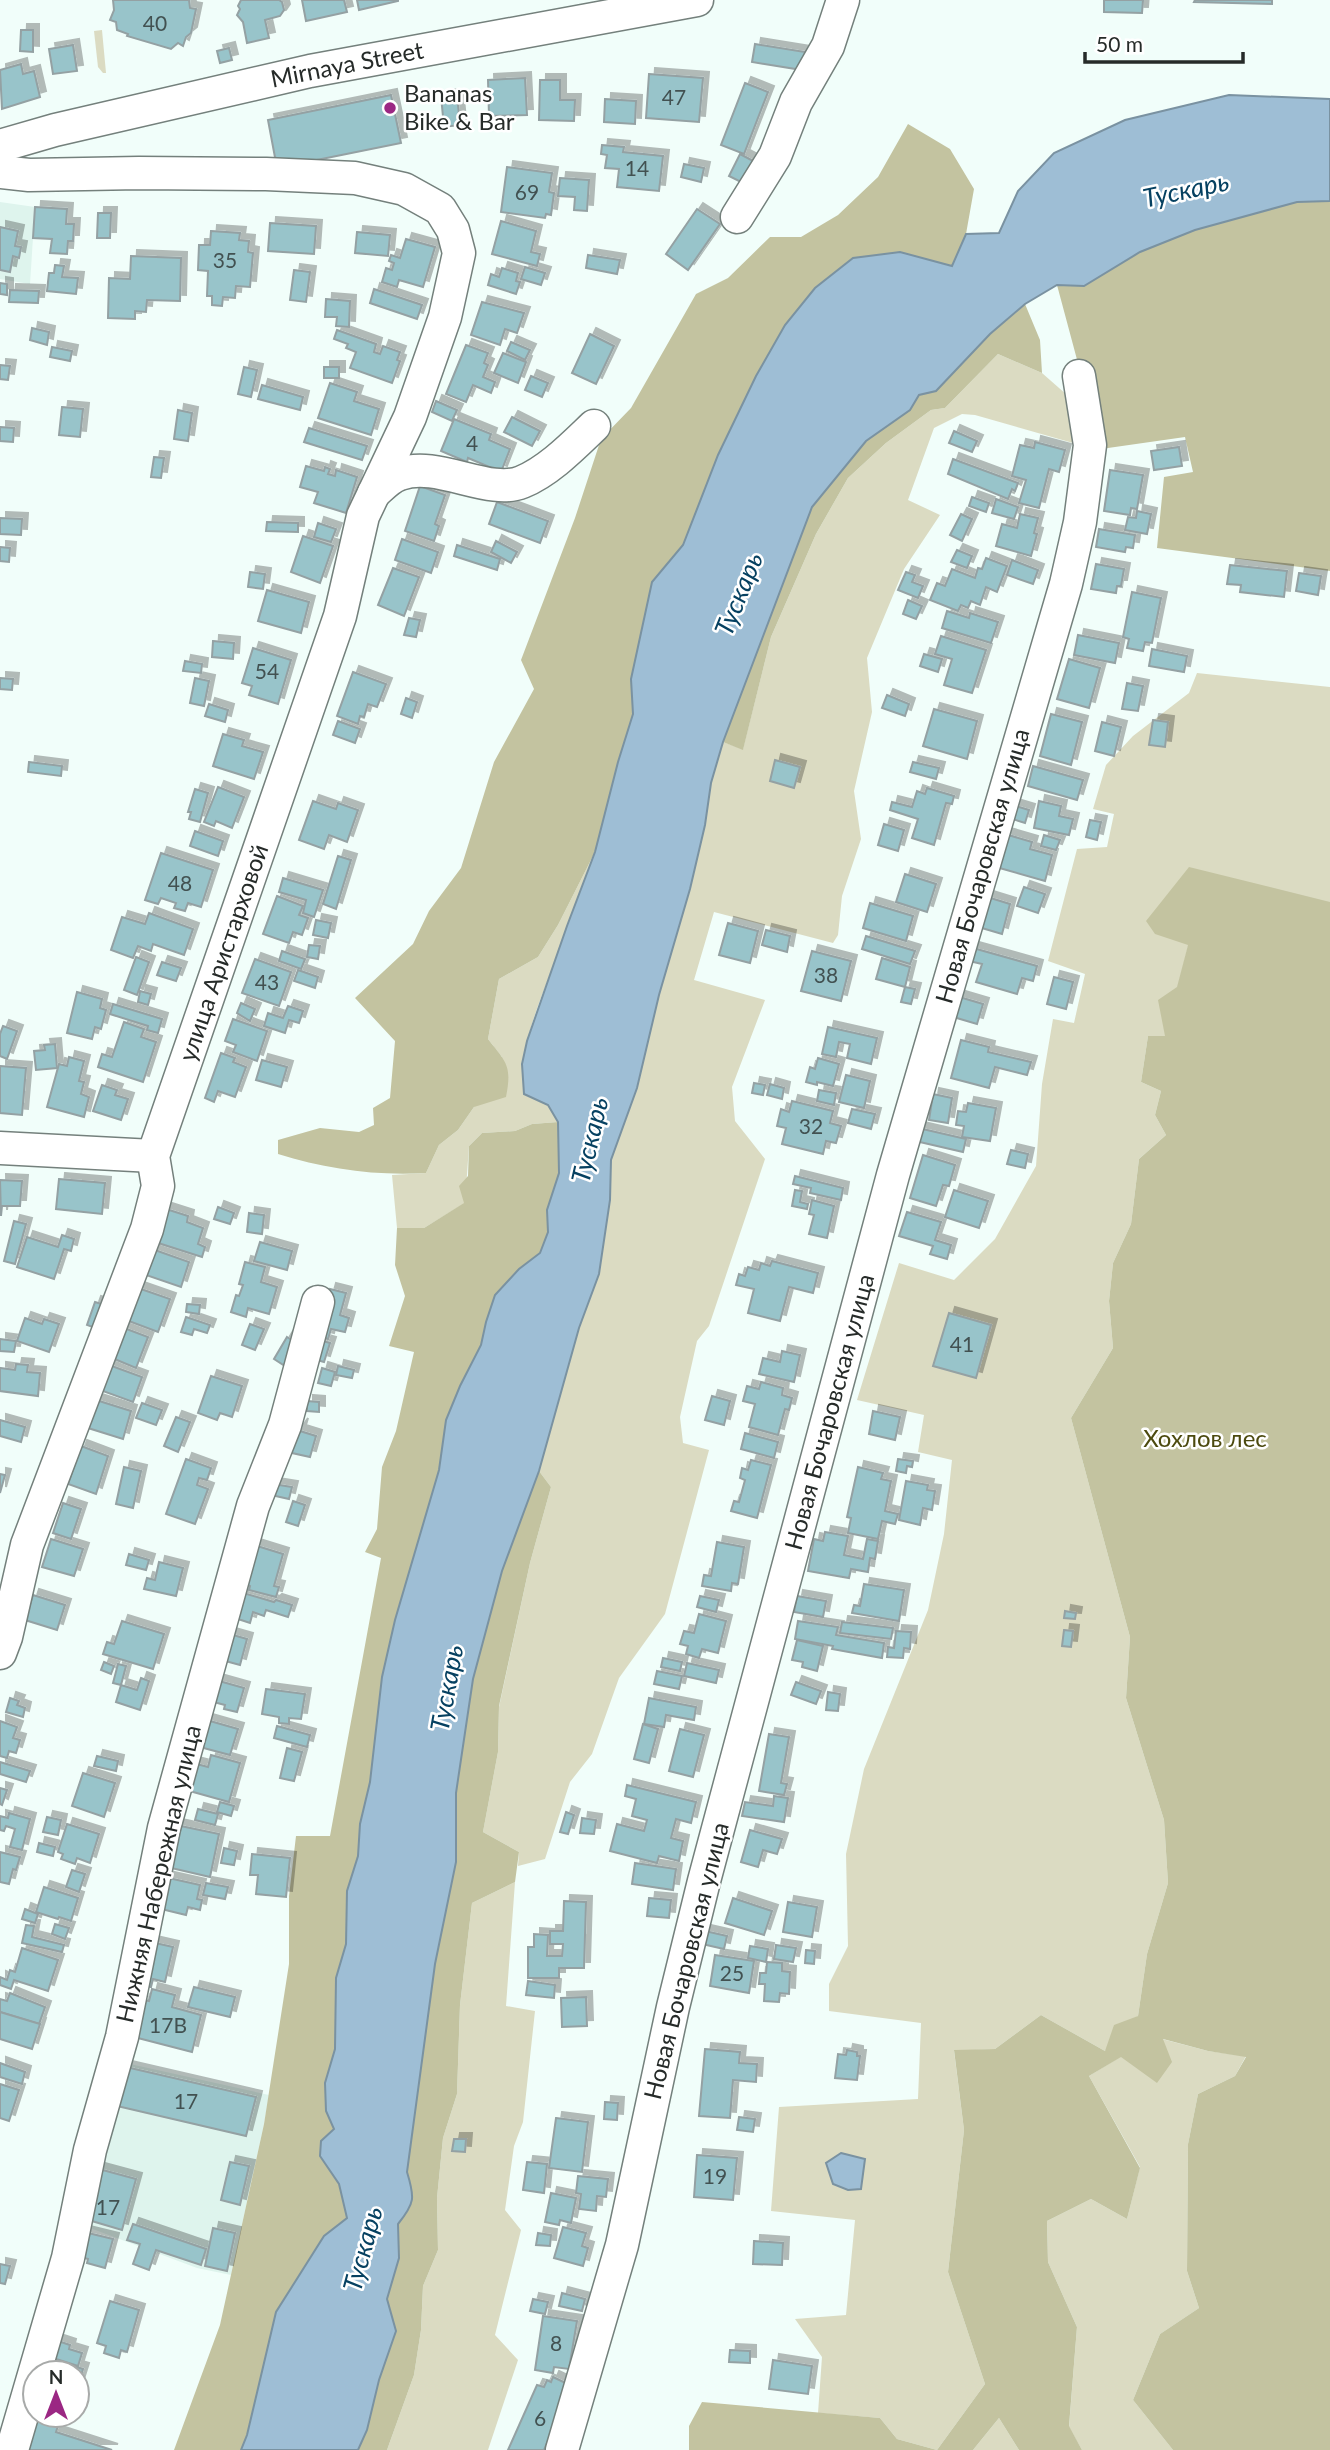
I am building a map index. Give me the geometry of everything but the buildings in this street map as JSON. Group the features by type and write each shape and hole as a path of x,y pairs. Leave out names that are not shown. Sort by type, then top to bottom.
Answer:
{"street":[{"name":"Mirnaya Street","path":"0,146 55,130 310,71 697,0"},
{"path":"737,217 775,156 796,102 828,46 843,0"},
{"name":"улица Аристарховой","path":"0,172 29,175 266,174 355,178 404,189 440,209 453,230 459,253 445,317 410,417 363,516 340,615 153,1156 158,1186 147,1229 27,1545 0,1653"},
{"name":"Новая Бочаровская улица","path":"562,2450 622,2245 673,2007 704,1881 889,1189 1066,584 1080,522 1090,445 1079,376"},
{"path":"374,493 398,474 416,470 503,485 521,483 559,458 594,426"},
{"path":"0,1148 153,1156"},
{"name":"Нижняя Набережная улица","path":"12,2450 68,2258 90,2150 122,2037 164,1828 250,1519 285,1425 318,1302"}],"shaded area":[{"path":"102,30 106,73 98,67 94,31"},
{"path":"0,202 35,207 30,284 0,279"},
{"path":"998,354 1042,373 1067,395 1073,443 975,415 962,414 934,428 908,500 940,515 904,569 867,658 872,712 854,791 861,839 842,896 838,935 833,943 714,912 694,980 765,1000 732,1087 735,1121 765,1159 709,1326 697,1341 680,1417 683,1443 709,1450 665,1614 619,1678 592,1754 570,1782 545,1859 518,1866 519,1852 483,1832 498,1752 499,1707 530,1563 551,1487 539,1471 579,1328 599,1274 610,1200 611,1160 637,1088 705,825 711,783 723,742 743,749 771,637 816,534 848,478 886,443 931,410 945,408"},
{"path":"1197,673 1330,687 1330,920 1193,927 1165,1037 1148,1036 1141,1082 1161,1091 1155,1115 1166,1135 1139,1159 1131,1224 1113,1263 1109,1301 1113,1348 1071,1418 1130,1637 1126,1698 1164,1820 1168,1883 1147,1954 1138,2016 1105,2051 1041,2015 995,2049 954,2051 964,2130 948,2272 985,2384 937,2450 897,2439 880,2418 818,2413 822,2357 795,2319 846,2315 855,2220 771,2211 779,2107 918,2099 921,2023 829,2011 829,1984 848,1946 846,1854 864,1769 928,1610 944,1534 952,1460 918,1452 924,1415 857,1400 899,1263 954,1280 995,1239 1036,1166 1042,1084 1053,1019 1074,1023 1085,974 1048,961 1077,849 1107,847 1114,814 1093,809 1106,765 1133,736 1189,693"},
{"path":"595,852 534,1017 526,1048 524,1094 548,1105 558,1122 532,1124 515,1131 482,1133 469,1146 465,1203 424,1228 397,1228 392,1175 426,1173 439,1145 458,1130 474,1107 502,1057 488,1039 499,979 538,957 558,925"},
{"path":"515,1882 506,2006 535,2011 523,2122 514,2146 505,2210 521,2230 495,2335 518,2360 488,2450 387,2450 414,2375 421,2330 423,2286 438,2250 437,2198 443,2138 457,2094 460,2005 472,1903"},
{"path":"1162,2039 1208,2051 1246,2056 1235,2076 1198,2094 1188,2144 1187,2271 1199,2308 1160,2334 1133,2400 1173,2450 1082,2450 1069,2427 1077,2327 1048,2262 1047,2221 1091,2199 1127,2219 1140,2167 1089,2076 1120,2057"},
{"path":"121,2062 269,2095 231,2275 197,2268 82,2225"},
{"path":"999,2418 1019,2450 973,2450"}],"green space":[{"path":"908,124 950,149 974,189 966,234 952,266 900,252 718,455 683,545 652,582 631,679 633,714 595,852 558,925 538,957 499,979 488,1039 500,1054 508,1071 506,1097 474,1107 458,1130 439,1145 426,1173 351,1170 278,1154 278,1140 320,1128 359,1132 374,1125 373,1108 390,1098 395,1041 355,998 413,944 429,911 461,868 494,762 534,689 521,660 575,518 601,439 631,408 696,294 728,278 770,237 801,237 838,215 878,177"},
{"path":"1330,201 1330,571 1157,548 1164,477 1193,472 1185,437 1101,449 1057,285 1084,286 1140,252 1195,230 1297,202"},
{"path":"1025,304 1040,340 1042,373 998,354 945,408 931,410 886,443 848,478 816,534 771,637 743,750 723,742 812,507 866,441 910,410 918,395"},
{"name":"Хохлов лес","path":"1189,867 1330,902 1330,2450 1173,2450 1133,2400 1160,2334 1199,2308 1187,2271 1188,2144 1198,2094 1235,2076 1246,2057 1208,2051 1163,2039 1172,2062 1157,2083 1121,2057 1089,2076 1140,2168 1127,2219 1091,2199 1047,2221 1048,2262 1077,2327 1069,2426 1082,2450 1019,2450 999,2418 973,2450 937,2450 985,2384 948,2272 964,2130 954,2050 995,2049 1041,2015 1105,2051 1114,2025 1138,2016 1147,1954 1168,1883 1164,1820 1126,1698 1130,1637 1071,1418 1113,1348 1109,1301 1113,1263 1131,1224 1139,1159 1166,1135 1155,1115 1161,1091 1141,1082 1148,1036 1165,1036 1158,1000 1177,987 1188,945 1155,934 1146,921"},
{"path":"558,1122 559,1173 547,1210 548,1232 540,1253 519,1269 486,1322 481,1345 446,1420 439,1470 395,1620 382,1677 370,1782 360,1824 358,1856 347,1891 346,1944 336,1978 335,2049 325,2083 326,2111 334,2129 321,2141 320,2156 339,2184 348,2218 324,2236 270,2340 241,2450 174,2450 220,2325 264,2124 289,1964 289,1896 296,1836 330,1836 381,1558 365,1552 377,1529 382,1467 396,1431 414,1352 389,1346 405,1296 395,1265 397,1228 424,1228 464,1203 459,1186 468,1176 469,1146 482,1133 515,1131 532,1124"},
{"path":"539,1471 551,1487 530,1563 499,1706 498,1752 483,1832 519,1852 515,1882 472,1903 460,2005 457,2094 443,2138 437,2198 438,2250 423,2286 421,2330 414,2375 387,2450 358,2450 367,2430 379,2380 396,2331 387,2299 399,2258 398,2224 412,2200 407,2172 435,1964 456,1862 456,1793 473,1679 502,1571"},
{"path":"702,2402 880,2418 897,2439 937,2450 689,2450 689,2426"}],"water":[{"name":"Тускарь","path":"1229,95 1330,99 1330,201 1297,202 1195,230 1140,252 1084,286 1057,285 1025,304 990,334 936,391 919,395 910,410 866,441 812,507 723,742 711,783 705,825 690,889 659,995 637,1088 611,1160 610,1200 599,1274 579,1328 539,1471 502,1571 473,1679 456,1793 456,1862 435,1964 407,2172 412,2200 398,2224 399,2258 387,2299 396,2331 379,2380 367,2430 358,2450 241,2450 247,2435 276,2312 324,2236 347,2218 339,2184 320,2156 321,2141 334,2129 326,2111 325,2083 335,2049 336,1978 346,1944 347,1891 358,1856 360,1824 370,1782 382,1677 395,1620 439,1470 446,1420 481,1345 495,1295 519,1269 540,1253 548,1232 547,1210 559,1173 558,1122 548,1105 524,1094 522,1064 527,1041 595,852 633,714 631,679 652,582 683,545 718,455 756,376 785,325 815,288 853,258 900,252 952,266 966,234 999,233 1018,191 1054,153 1125,120"},
{"path":"841,2153 865,2159 861,2189 848,2190 833,2184 826,2163"}],"place":[{"name":"Bananas Bike & Bar","path":"390,108"}]}
